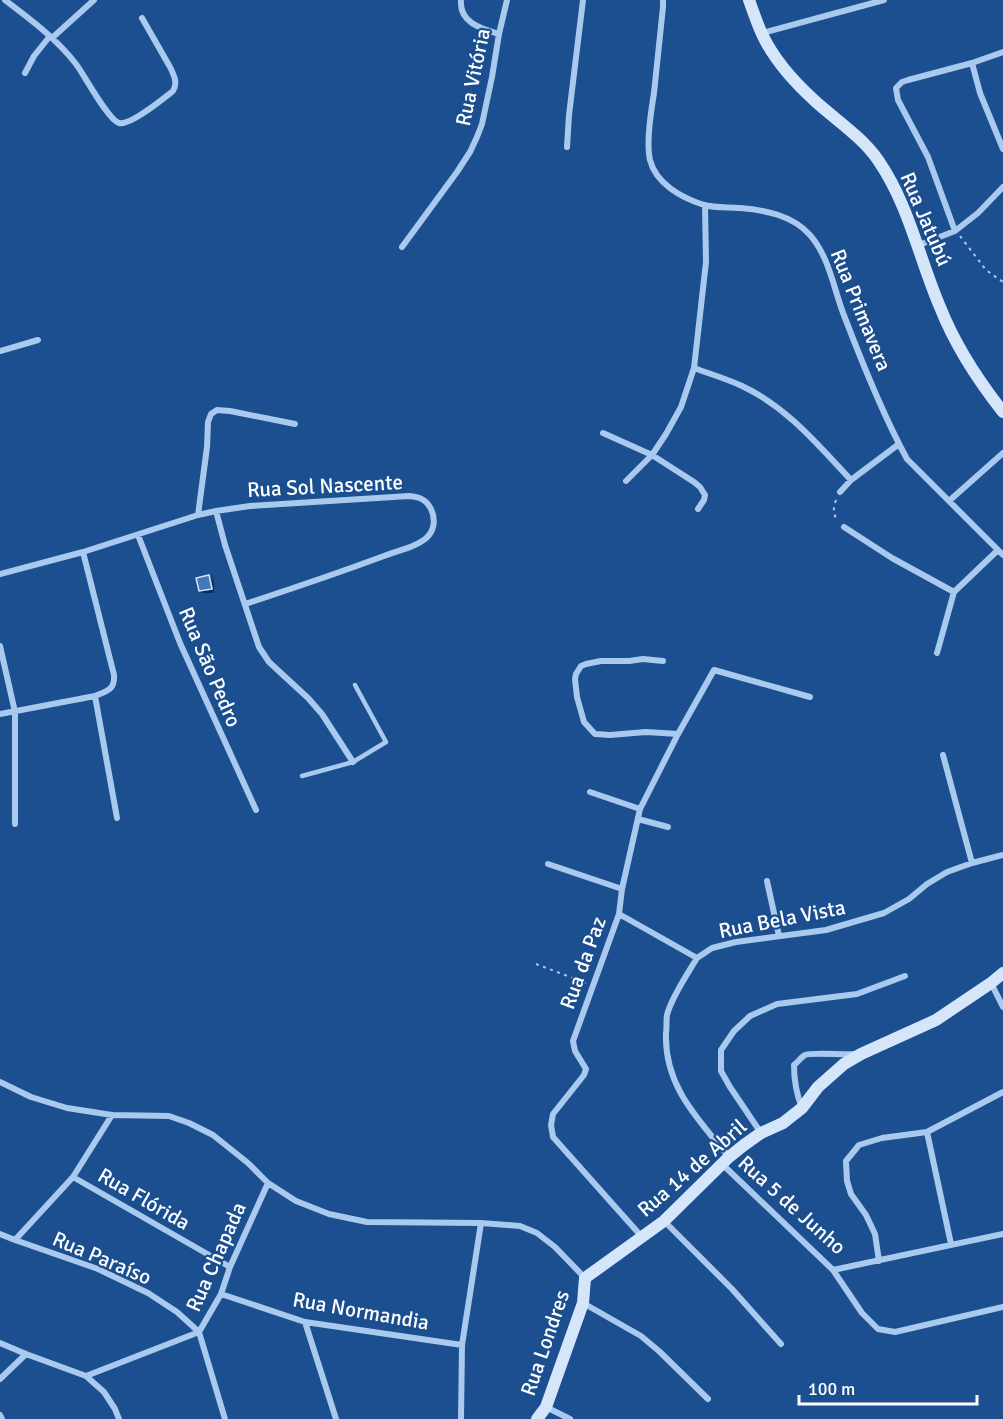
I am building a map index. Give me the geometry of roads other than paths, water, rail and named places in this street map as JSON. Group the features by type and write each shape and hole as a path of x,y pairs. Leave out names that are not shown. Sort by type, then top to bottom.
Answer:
{"street":[{"path":"5,0 51,37 76,64 112,118 122,124 162,100 175,88 174,75 142,18"},
{"path":"25,73 33,56 51,37 94,0"},
{"path":"461,0 460,5 470,23 499,34"},
{"name":"Rua Vitória","path":"402,247 457,172 477,137 482,124 507,0"},
{"path":"567,147 583,0"},
{"name":"Rua Primavera","path":"663,0 651,115 649,147 652,167 667,186 684,196 705,205 772,213 792,221 811,236 827,264 848,326 899,444 908,459 1000,553"},
{"name":"Rua Jatubú","path":"749,0 762,33 777,59 793,79 878,159 897,190 952,336 969,365 1003,412"},
{"path":"762,33 884,0"},
{"path":"955,231 928,158 898,100 897,88 902,82 1003,52"},
{"path":"972,63 980,93 1003,149"},
{"path":"919,245 955,231 978,213 1003,187"},
{"path":"626,481 652,455 681,407 694,368 706,262 705,205"},
{"path":"0,351 38,340"},
{"path":"694,368 743,386 768,401 796,422 851,480"},
{"path":"198,515 208,422 211,414 217,410 230,411 295,424"},
{"path":"603,433 652,455 700,487 705,498 698,509"},
{"path":"840,492 851,480 899,444"},
{"path":"949,501 1003,453"},
{"name":"Rua Sol Nascente","path":"0,574 83,552 198,515 250,506 409,496 427,502 434,515 433,527 429,535 417,544 245,604"},
{"path":"216,511 225,545 264,655 322,714 352,762"},
{"path":"844,527 892,558 954,592"},
{"name":"Rua São Pedro","path":"138,535 180,642 256,810"},
{"path":"0,714 95,696 112,687 114,675 83,552"},
{"path":"937,653 954,592 1000,553"},
{"path":"0,646 15,712 15,824"},
{"path":"663,661 643,659 583,664 576,674 580,712 590,730 595,734 646,732 678,734"},
{"name":"Rua da Paz","path":"642,1237 553,1137 551,1125 553,1114 586,1070 575,1051 573,1041 619,914 622,889 640,809 714,670 810,697"},
{"path":"95,696 117,818"},
{"path":"943,754 972,863"},
{"path":"590,792 640,809"},
{"path":"638,819 668,827"},
{"name":"Rua Bela Vista","path":"725,1160 677,1088 666,1044 667,1014 681,983 697,958 712,948 736,942 826,930 884,913 909,899 927,884 947,872 1003,855"},
{"path":"548,864 622,889"},
{"path":"767,881 779,936"},
{"name":"Rua Bela Vista","path":"619,914 697,958"},
{"name":"Rua 14 de Abril","path":"585,1278 664,1221 725,1160 761,1133 783,1123 802,1108 818,1087 844,1064 936,1020 1003,974"},
{"path":"761,1133 721,1071 721,1050 734,1031 750,1016 777,1004 857,994 905,975"},
{"path":"991,983 1003,1007"},
{"path":"802,1108 794,1084 794,1065 804,1055 812,1053 861,1054"},
{"path":"0,1082 30,1097 68,1108 112,1115 169,1116 189,1123 213,1134 268,1183 296,1201 329,1214 367,1222 481,1223 520,1226 537,1233 555,1247 585,1278"},
{"name":"Rua 5 de Junho","path":"725,1160 833,1270 879,1261 875,1234 866,1215 851,1194 847,1181 846,1161 859,1145 882,1138 927,1131 1003,1092"},
{"path":"15,1240 73,1177 112,1115"},
{"path":"927,1131 951,1244"},
{"name":"Rua Flórida","path":"73,1177 230,1268"},
{"name":"Rua Chapada","path":"86,1376 200,1332 221,1294 230,1268 268,1183"},
{"path":"664,1221 732,1289 781,1344"},
{"path":"461,1419 462,1345 481,1223"},
{"name":"Rua Paraíso","path":"0,1234 125,1281 177,1312 200,1332"},
{"path":"879,1261 1003,1234"},
{"path":"833,1270 862,1313 878,1329 895,1332 1003,1307"},
{"name":"Rua Londres","path":"537,1419 546,1407 583,1303 585,1278"},
{"name":"Rua Normandia","path":"221,1294 305,1322 462,1345"},
{"path":"583,1303 641,1336 708,1399"},
{"path":"305,1322 336,1419"},
{"path":"200,1332 225,1419"},
{"path":"0,1342 86,1376 104,1392 115,1408 119,1419"},
{"path":"0,1379 26,1354"},
{"path":"546,1407 570,1419"},
{"path":"0,1415 2,1419"}],"lane":[{"path":"302,776 352,762 386,742 355,685"}]}
